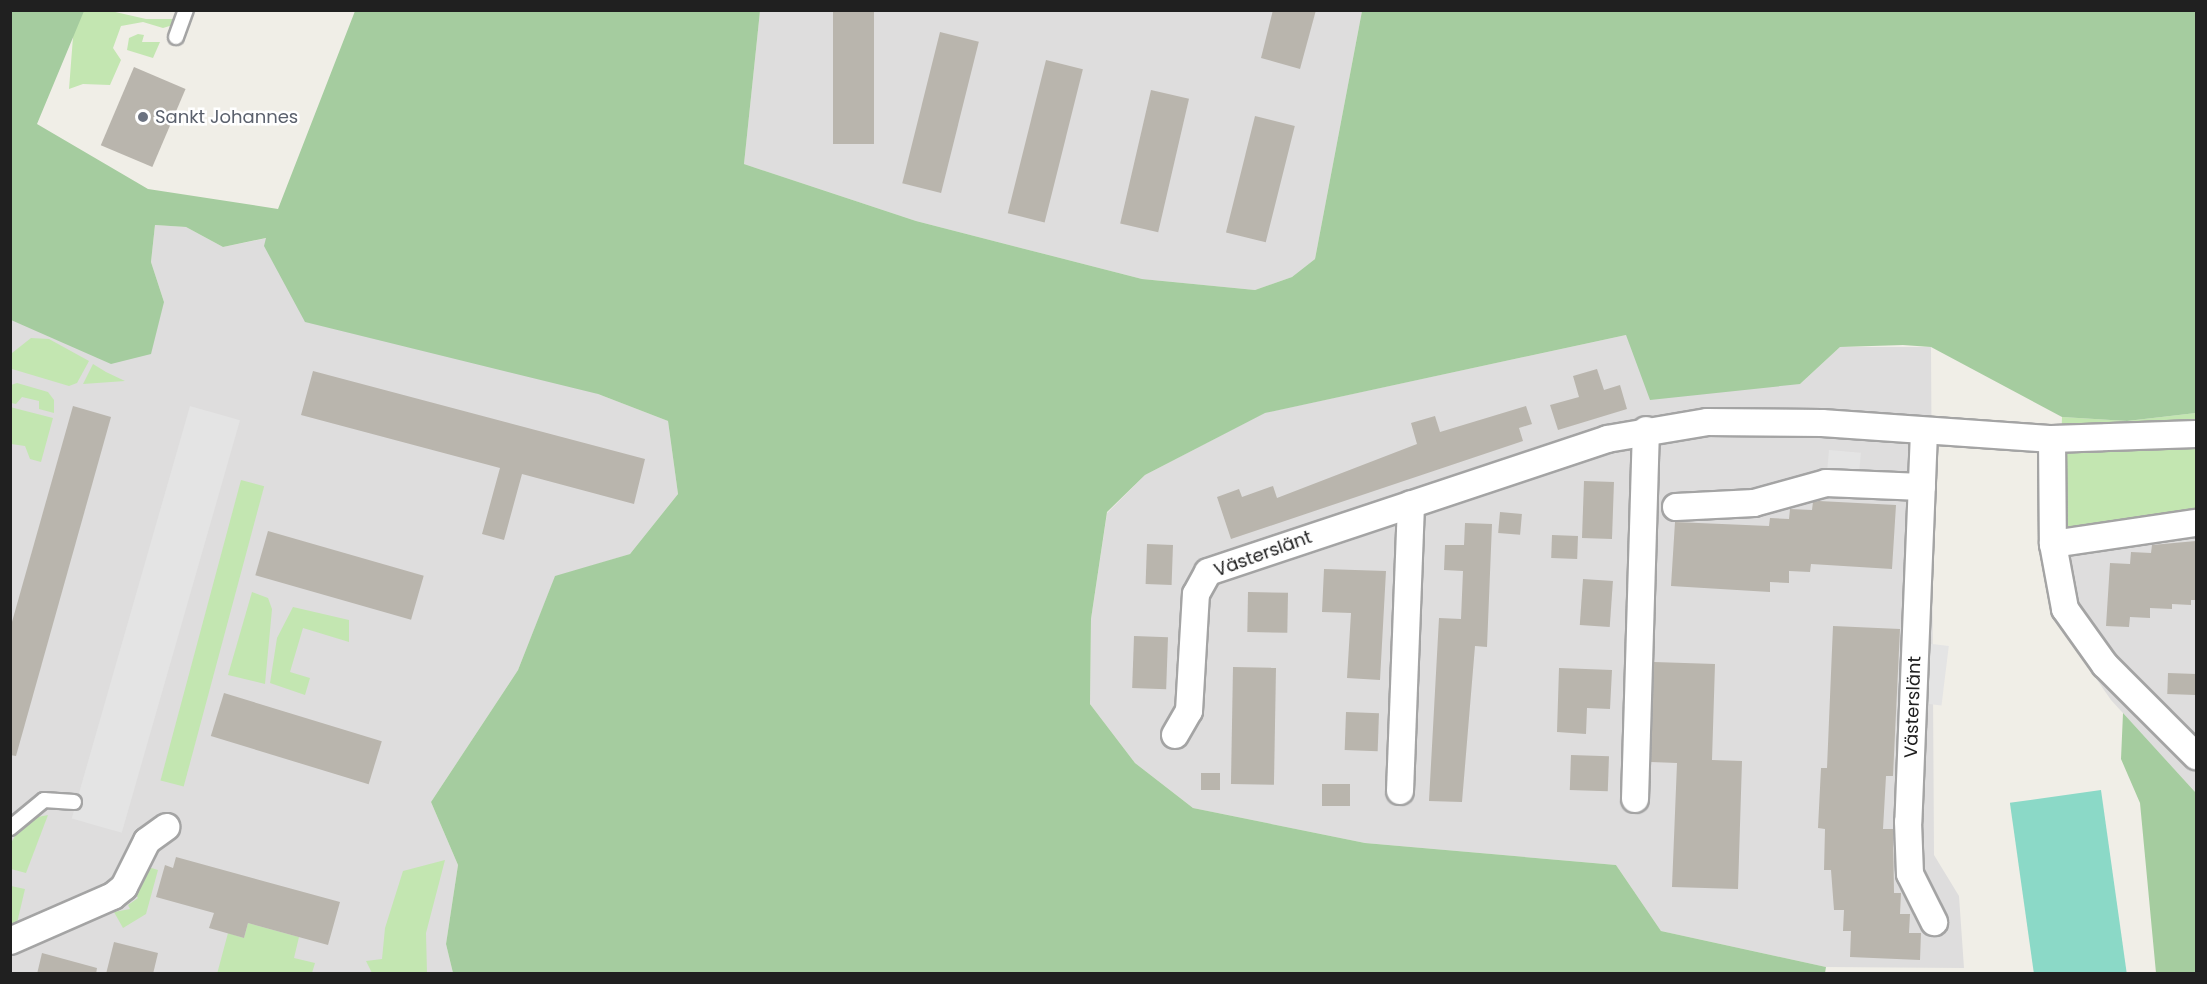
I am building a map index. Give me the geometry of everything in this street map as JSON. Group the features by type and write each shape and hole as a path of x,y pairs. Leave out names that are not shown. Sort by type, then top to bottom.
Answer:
{"street":[{"name":"Västerslänt","path":"1175,735 1189,711 1196,594 1208,572 1411,504 1647,430 1707,422 1822,423 1924,432 2052,439 2196,434"},
{"path":"1635,799 1647,430"},
{"name":"Västerslänt","path":"1924,432 1910,874 1934,922"},
{"path":"2052,439 2053,544 2065,609 2083,640 2196,756"},
{"path":"1676,507 1754,503 1826,483 1922,487"},
{"path":"1400,791 1411,504"},
{"path":"2053,544 2196,523"},
{"path":"10,941 113,896 124,887 147,841 166,827"}],"lane":[{"path":"176,37 186,10"},
{"path":"10,828 44,800 74,802"}],"shaded area":[{"path":"760,11 1362,11 1315,259 1292,277 1255,290 1142,279 916,221 744,164"},
{"path":"155,225 186,227 223,247 267,238 598,394 668,421 678,494 630,554 555,577 518,670 431,802 458,865 446,944 453,973 11,974 11,320 41,331 164,302 151,262"},
{"path":"1626,335 1800,384 1840,347 1931,347 1934,855 1959,896 1964,968 1826,967 1661,931 1616,865 1365,843 1193,808 1135,763 1090,704 1091,619 1107,513 1145,475 1264,413"},
{"path":"190,406 240,420 122,833 72,818"},
{"path":"1829,450 1861,453 1859,478 1827,475"},
{"path":"2196,513 2196,793 2111,700 2055,619 2058,530"},
{"path":"1924,643 1949,646 1942,706 1917,703"}],"green space":[{"path":"11,10 84,11 37,124 148,189 278,209 355,11 760,11 744,164 916,221 1142,279 1255,290 1292,277 1315,259 1362,11 2196,11 2196,413 2127,421 2062,417 1931,347 1903,345 1840,347 1800,384 1650,400 1626,335 1265,413 1145,475 1107,512 1091,619 1090,704 1135,763 1193,808 1365,843 1616,865 1661,931 1826,967 1825,973 453,973 446,944 458,865 431,802 518,670 555,576 630,554 678,494 668,421 598,394 305,322 264,246 266,238 223,247 186,227 155,225 151,262 164,302 151,354 111,364 11,320"},
{"path":"75,11 111,11 146,19 174,19 173,25 163,28 143,22 121,26 113,48 121,60 110,85 83,84 69,89"},
{"path":"138,34 144,35 142,42 160,42 153,58 127,50 129,38"},
{"path":"31,338 49,339 89,361 77,383 69,386 12,369 12,353"},
{"path":"93,364 106,372 125,381 83,384"},
{"path":"17,383 48,392 54,400 54,413 39,409 39,401 22,397 16,404 11,403 11,385"},
{"path":"10,407 53,418 41,462 30,459 25,446 11,444"},
{"path":"2196,413 2196,513 2058,530 2062,417 2127,421"},
{"path":"241,480 264,486 184,787 161,780"},
{"path":"252,592 268,598 272,609 265,684 228,675"},
{"path":"293,607 349,620 349,642 303,628 290,672 310,678 305,695 270,683 277,638"},
{"path":"2123,713 2196,793 2196,973 2156,973 2140,803 2121,759"},
{"path":"2101,790 2127,973 2034,974 2010,803"},
{"path":"48,815 26,873 11,869 11,843 18,831 33,818"},
{"path":"445,860 426,933 427,973 372,973 366,961 382,959 385,928 403,871"},
{"path":"148,867 158,870 146,914 123,928 114,912 130,909 128,905 138,898 132,888"},
{"path":"11,886 25,889 17,923 11,926"},
{"path":"248,923 299,937 294,958 315,963 312,973 217,974 228,933 244,938"}],"building":[{"path":"833,10 874,10 874,144 833,144"},
{"path":"1273,10 1316,10 1300,69 1261,58"},
{"path":"940,32 979,42 941,193 902,183"},
{"path":"1046,60 1083,69 1045,222 1008,213"},
{"name":"Sankt Johannes","path":"134,67 186,89 152,167 101,145"},
{"path":"1151,90 1189,99 1158,232 1120,223"},
{"path":"1255,116 1295,126 1266,242 1226,232"},
{"path":"1597,369 1604,390 1620,385 1627,409 1558,430 1550,405 1579,397 1573,376"},
{"path":"313,371 645,459 634,504 522,474 504,540 482,534 500,468 301,415"},
{"path":"73,406 111,417 16,756 10,755 10,629"},
{"path":"1526,406 1532,424 1519,428 1523,441 1231,539 1217,497 1239,489 1242,497 1273,486 1277,498 1417,444 1411,423 1435,416 1440,432"},
{"path":"1584,481 1614,482 1612,539 1582,538"},
{"path":"1813,502 1896,505 1892,569 1811,564 1810,572 1789,571 1789,583 1770,582 1770,592 1671,586 1675,522 1769,526 1770,518 1789,519 1790,509 1812,510"},
{"path":"1500,512 1522,514 1520,535 1498,533"},
{"path":"1465,523 1492,524 1487,647 1475,646 1462,802 1429,801 1439,618 1461,619 1463,571 1444,570 1445,545 1464,545"},
{"path":"268,531 424,576 411,620 255,575"},
{"path":"1552,535 1578,536 1577,559 1551,558"},
{"path":"2196,541 2196,600 2191,600 2191,605 2172,604 2172,609 2150,608 2150,618 2130,617 2129,627 2106,626 2110,563 2130,564 2131,552 2151,553 2152,545"},
{"path":"1147,544 1173,545 1172,585 1146,584"},
{"path":"1324,569 1386,571 1380,680 1347,678 1351,613 1322,612"},
{"path":"1583,579 1613,581 1610,627 1580,625"},
{"path":"1248,592 1288,593 1287,633 1247,632"},
{"path":"1833,626 1900,629 1893,776 1886,776 1883,829 1893,829 1894,893 1901,893 1900,914 1910,914 1909,933 1921,933 1920,960 1850,957 1851,931 1843,931 1844,910 1834,910 1831,870 1824,870 1825,829 1818,828 1821,768 1827,768"},
{"path":"1134,636 1168,637 1166,689 1132,688"},
{"path":"1654,662 1715,664 1712,760 1742,761 1738,889 1672,887 1677,763 1651,762"},
{"path":"1233,667 1276,668 1274,785 1231,784"},
{"path":"1559,668 1612,670 1610,709 1587,708 1586,734 1557,732"},
{"path":"2168,673 2196,674 2195,695 2167,694"},
{"path":"224,693 382,741 369,784 211,736"},
{"path":"1346,712 1379,713 1378,751 1345,750"},
{"path":"1571,755 1609,756 1608,791 1570,790"},
{"path":"1201,773 1220,773 1220,790 1201,790"},
{"path":"1322,784 1350,784 1350,806 1322,806"},
{"path":"176,857 340,902 328,945 248,923 244,938 209,928 214,913 156,897 165,865 173,868"},
{"path":"114,942 158,953 153,974 106,974"},
{"path":"42,953 97,968 96,974 37,974"}],"place":[{"name":"Sankt Johannes","path":"143,117"}]}
